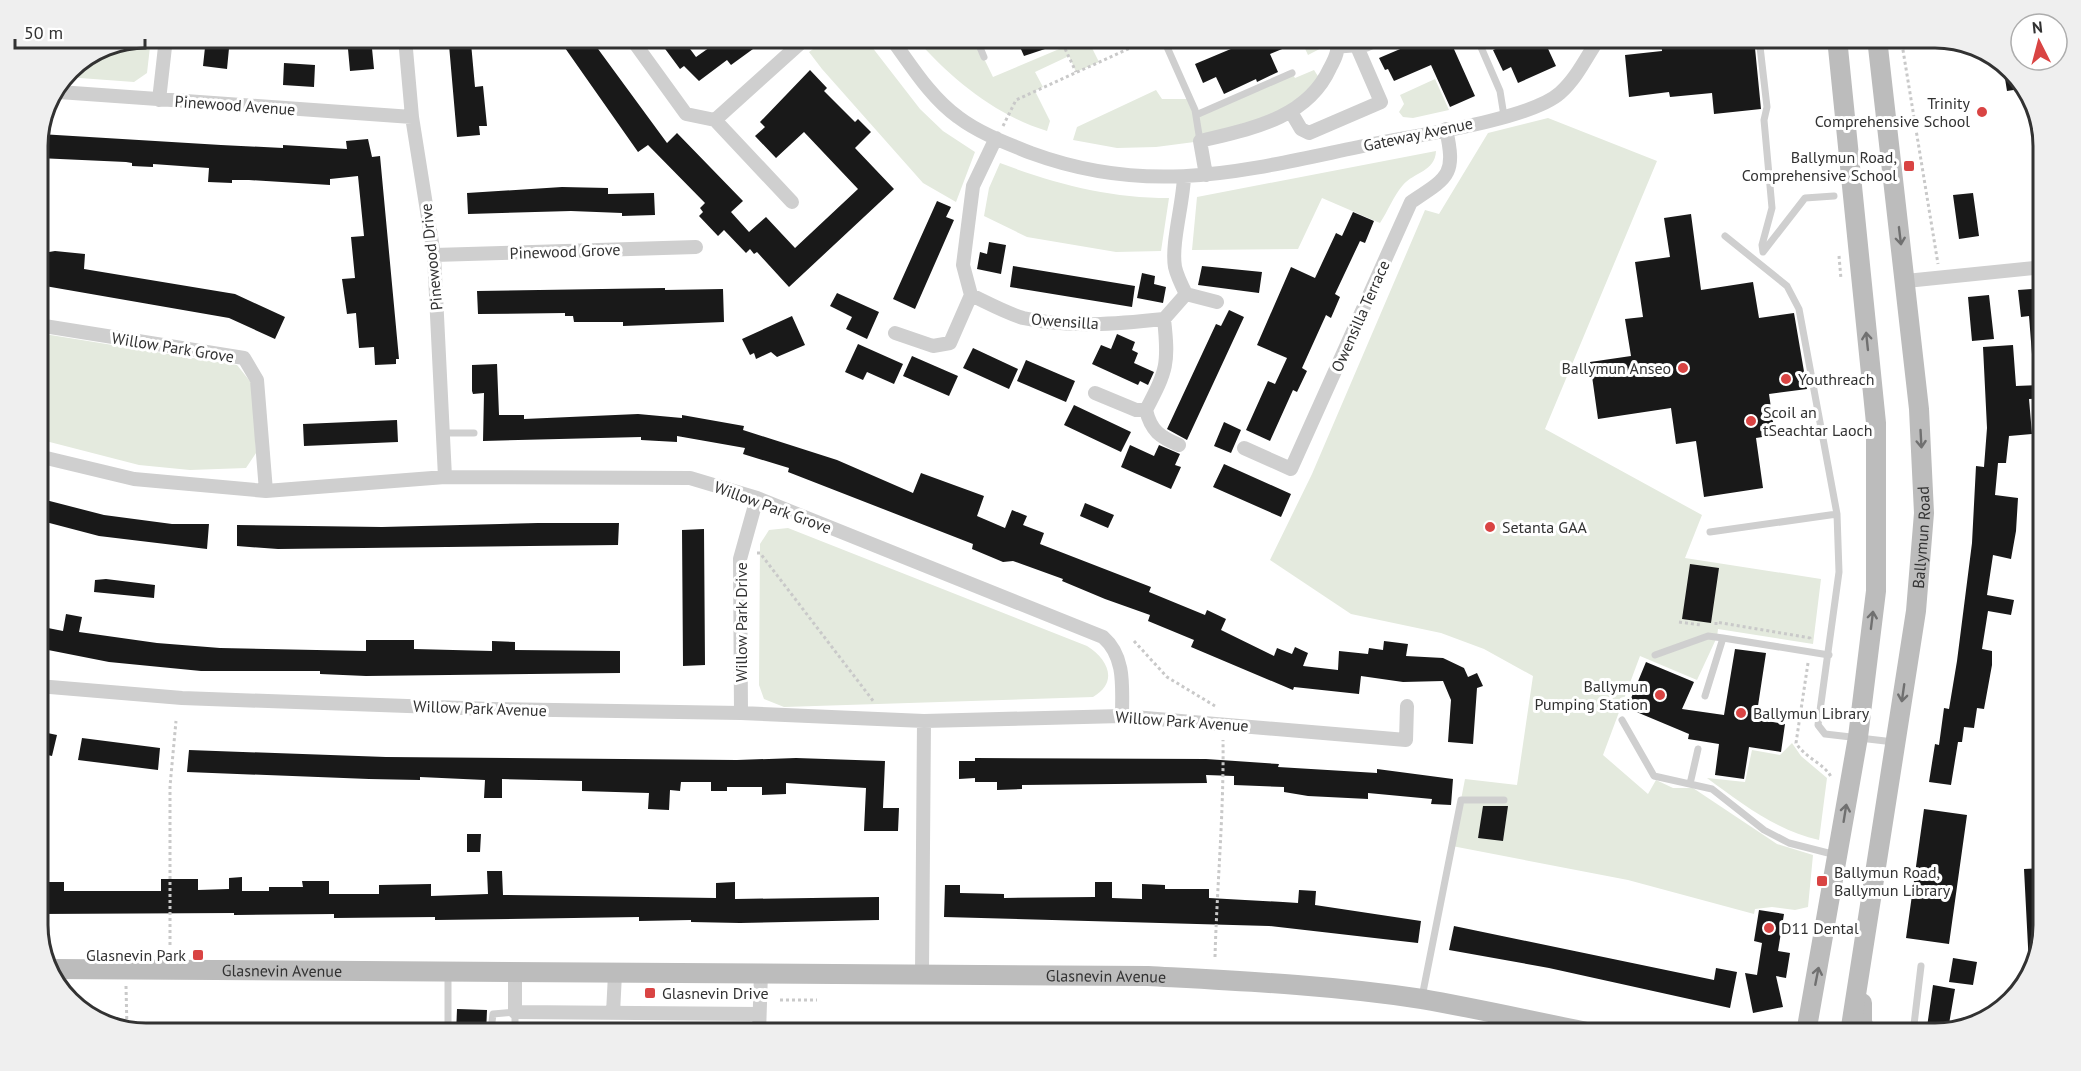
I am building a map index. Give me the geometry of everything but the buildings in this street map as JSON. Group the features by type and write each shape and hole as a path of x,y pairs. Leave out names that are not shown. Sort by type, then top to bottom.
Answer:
{"main road":[{"path":"1808,1023 1858,737 1876,591 1876,423 1838,48"},
{"name":"Ballymun Road","path":"1852,1023 1916,611 1924,513 1919,410 1878,48"},
{"path":"1861,964 1862,1023"},
{"name":"Glasnevin Avenue","path":"58,969 1148,976 1309,986 1422,999 1539,1023"}],"street":[{"path":"159,100 165,48"},
{"name":"Pinewood Drive","path":"406,48 412,117 434,255 445,477"},
{"path":"638,48 686,114 715,120 792,202"},
{"path":"715,120 795,48"},
{"name":"Gateway Avenue","path":"899,48 943,105 958,118 996,138 1052,160 1087,170 1151,178 1206,175 1504,116 1541,104 1560,94 1578,72 1593,48"},
{"path":"1206,175 1200,141 1256,127 1291,112 1323,84 1336,48"},
{"path":"1291,112 1301,129 1309,133 1382,102 1358,49"},
{"name":"Pinewood Avenue","path":"64,92 412,117"},
{"name":"Owensilla Terrace","path":"1244,448 1291,468 1411,202 1441,182 1451,167 1452,155 1446,129"},
{"path":"895,333 933,346 950,343 971,296 963,265 973,186 996,138"},
{"path":"1184,177 1183,204 1174,258 1175,270 1186,294"},
{"name":"Pinewood Grove","path":"434,255 696,248"},
{"path":"1906,281 2033,268"},
{"path":"1186,294 1216,302"},
{"path":"1179,445 1158,436 1149,425 1146,410 1165,373 1167,350 1164,319 1186,294"},
{"name":"Owensilla","path":"971,296 1021,317 1055,323 1089,324 1164,319"},
{"name":"Willow Park Grove","path":"48,327 244,358 258,380 266,491"},
{"path":"1095,393 1136,410 1146,410"},
{"name":"Willow Park Grove","path":"48,458 134,479 266,491 445,477 690,478 757,498 1103,637 1112,645 1121,665 1122,717"},
{"name":"Willow Park Drive","path":"741,713 741,551 757,498"},
{"name":"Willow Park Avenue","path":"48,687 182,698 491,709 741,713 924,721 1122,717 1406,740 1407,706"},
{"path":"922,974 924,721"},
{"path":"759,1023 761,972"},
{"path":"515,973 515,1012 759,1014"},
{"path":"614,1013 615,974"}],"lane":[{"path":"980,48 984,57"},
{"path":"1167,48 1196,115 1200,141"},
{"path":"1354,48 1367,48"},
{"path":"1481,48 1500,91 1504,116"},
{"path":"1760,48 1767,107 1764,120 1772,208 1762,245 1763,252 1805,198 1833,196"},
{"path":"1196,115 1292,73"},
{"path":"1725,236 1787,286 1799,309 1837,514 1839,573 1818,725 1826,734 1896,742"},
{"path":"443,433 474,433"},
{"path":"1710,532 1837,514"},
{"path":"1655,655 1708,636 1829,655"},
{"path":"1705,696 1723,638"},
{"path":"1622,720 1654,776 1712,789 1764,830 1789,843 1838,855"},
{"path":"1690,784 1698,749"},
{"path":"1422,999 1461,800 1504,800"},
{"path":"1914,1023 1921,966"},
{"path":"448,972 448,1023"},
{"path":"492,1022 493,1014 515,1012 515,1023"}],"path":[{"path":"1065,48 1076,72"},
{"path":"996,138 1016,100 1130,48"},
{"path":"1903,48 1940,277"},
{"path":"1838,249 1842,281"},
{"path":"741,551 760,553 874,702"},
{"path":"1679,622 1715,626 1716,622 1810,638 1796,743 1803,754 1828,771 1833,782"},
{"path":"1134,641 1167,677 1215,706"},
{"path":"170,945 170,786 176,721"},
{"path":"1215,957 1223,791 1223,736"},
{"path":"127,969 127,1021"},
{"path":"780,1000 818,1000"}],"shaded area":[{"path":"150,48 147,73 134,82 76,78 97,61 114,53"},
{"path":"814,48 873,48 920,109 943,131 975,152 956,202 923,183 809,52"},
{"path":"925,48 979,48 993,77 1062,48 1092,48 1099,62 1076,72 1069,56 1035,72 1043,87 1035,91 1050,121 1047,131 1027,124 991,105 944,67"},
{"path":"1305,48 1322,48 1308,55"},
{"path":"1314,70 1323,84 1296,110 1202,141 1156,147 1117,148 1073,140 1077,127 1156,90 1162,99 1190,99 1196,114 1292,73 1295,78"},
{"path":"1435,79 1449,110 1413,118 1403,117 1399,112 1404,104 1400,95"},
{"path":"1548,118 1657,161 1545,429 1702,515 1685,558 1821,579 1813,644 1718,629 1717,637 1697,680 1640,656 1603,755 1648,794 1656,780 1673,788 1693,788 1777,844 1813,855 1808,907 1795,910 1772,907 1755,909 1754,914 1628,880 1452,846 1465,779 1517,785 1533,676 1484,649 1441,633 1351,614 1270,560 1312,474 1425,210 1439,214 1488,133"},
{"path":"1436,151 1435,158 1428,168 1400,189 1380,223 1322,198 1298,249 1192,250 1197,197"},
{"path":"1000,163 1083,188 1125,195 1169,198 1161,251 1116,252 1027,237 984,216 989,188"},
{"path":"48,335 237,365 253,385 256,453 246,468 190,470 139,465 48,442"},
{"path":"788,528 1087,646 1105,664 1108,671 1106,685 1093,697 784,707 764,699 759,685 760,544 769,530"},
{"path":"1792,743 1801,756 1827,778 1819,840 1774,823 1707,778 1745,782 1752,750 1780,755"}],"place":[{"name":"Trinity Comprehensive School","path":"1982,112"},
{"name":"Ballymun Road, Comprehensive School","path":"1909,166"},
{"name":"Ballymun Anseo","path":"1683,368"},
{"name":"Youthreach","path":"1786,379"},
{"name":"Scoil an tSeachtar Laoch","path":"1751,421"},
{"name":"Setanta GAA","path":"1490,527"},
{"name":"Ballymun Pumping Station","path":"1660,695"},
{"name":"Ballymun Library","path":"1741,713"},
{"name":"Ballymun Road, Ballymun Library","path":"1822,881"},
{"name":"D11 Dental","path":"1769,928"},
{"name":"Glasnevin Park","path":"198,955"},
{"name":"Glasnevin Drive","path":"650,993"}]}
